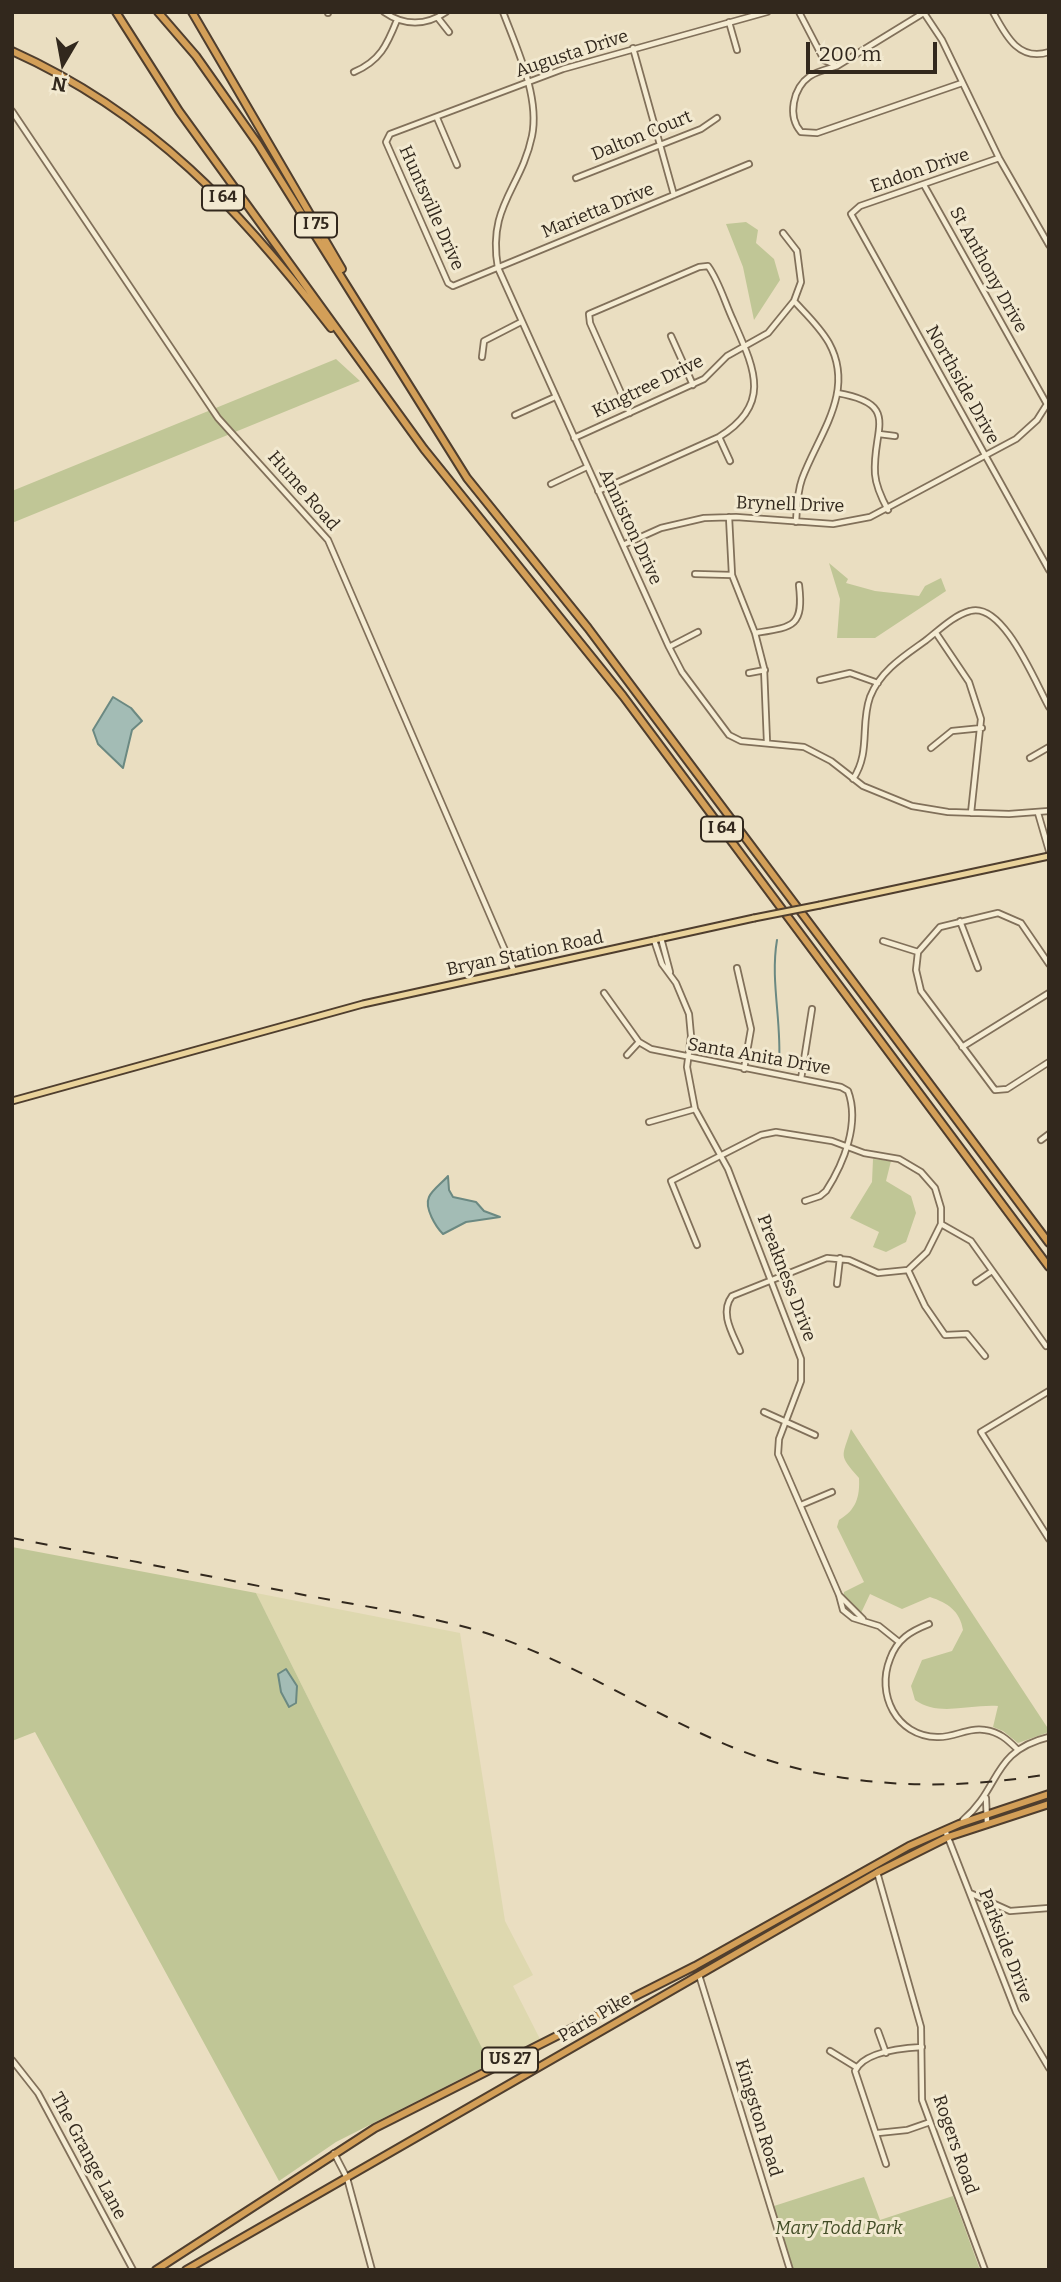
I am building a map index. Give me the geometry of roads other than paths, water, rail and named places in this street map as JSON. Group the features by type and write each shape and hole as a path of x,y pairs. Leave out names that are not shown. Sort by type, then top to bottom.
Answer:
{"highway":[{"name":"I 75","path":"116,12 179,111 386,398"},
{"name":"I 64","path":"158,12 196,56 258,144 468,480 646,704 1049,1242"},
{"name":"I 75","path":"192,12 439,437"},
{"name":"I 64","path":"12,51 52,71 132,121 205,181 274,254 449,482 623,696 1049,1267"},
{"name":"US 27","path":"946,1834 959,1824 1049,1794"},
{"name":"US 27","path":"988,1824 1049,1804"},
{"name":"Paris Pike","path":"156,2270 334,2152 430,2099 695,1966 873,1865 946,1834 988,1824"},
{"name":"Paris Pike","path":"186,2270 946,1834"},
{"path":"695,1966 699,1975"}],"main road":[{"name":"Bryan Station Road","path":"12,1101 324,1014 1049,854"}],"street":[{"path":"384,12 397,20 418,23 438,18 446,12"},
{"name":"Anniston Drive","path":"503,12 533,108 532,136 525,160 498,214 495,240 498,268 682,671 729,735 741,741 795,744 813,751 875,792 912,806 971,813 1049,811"},
{"name":"Augusta Drive","path":"390,134 527,82 633,48 767,12"},
{"path":"799,12 824,60 837,66"},
{"path":"993,12 1014,46 1035,55 1049,52"},
{"path":"962,83 817,133 801,132 795,125 793,110 799,88 814,74 837,66 925,13 942,40 999,158 1049,245"},
{"path":"438,18 449,33"},
{"path":"354,72 372,64 383,52 397,20"},
{"path":"729,22 737,50"},
{"path":"633,48 674,195"},
{"name":"Hume Road","path":"12,111 218,418 328,540 514,971"},
{"path":"437,118 457,165"},
{"name":"Dalton Court","path":"576,178 701,129 717,118"},
{"name":"Huntsville Drive","path":"390,134 386,142 448,283 459,285"},
{"name":"Endon Drive","path":"852,212 860,206 999,158"},
{"name":"Marietta Drive","path":"459,285 749,164"},
{"name":"St Anthony Drive","path":"924,184 1048,404"},
{"name":"Northside Drive","path":"852,212 1049,570"},
{"path":"783,233 795,247 801,267 801,282 794,301 832,349 837,367 836,393 824,435 802,479 796,522"},
{"path":"598,491 719,437 740,421 753,401 755,375 707,265 589,314 590,323 631,413"},
{"name":"Kingtree Drive","path":"574,438 710,375 727,356 768,333 794,301"},
{"path":"482,358 484,341 491,335 521,322"},
{"path":"671,336 693,385"},
{"path":"836,393 868,401 877,415 879,434 875,478 888,510"},
{"path":"515,415 555,397"},
{"name":"Brynell Drive","path":"623,545 673,524 729,517 842,523 888,510 1023,434 1048,404"},
{"path":"879,434 895,436"},
{"path":"719,437 730,461"},
{"path":"551,484 587,467"},
{"path":"729,517 732,575 755,632 765,670 767,742"},
{"path":"695,574 732,575"},
{"path":"755,632 787,627 796,622 801,611 799,585"},
{"path":"853,779 864,756 869,701 878,683 893,664 966,612 990,613 1003,625 1049,707"},
{"path":"669,647 698,632"},
{"path":"936,632 969,682 982,728 973,776 971,813"},
{"path":"749,673 765,670"},
{"path":"820,680 850,673 878,683"},
{"path":"1042,696 1049,692"},
{"path":"931,748 952,732 982,728"},
{"path":"1030,758 1049,747"},
{"path":"1038,813 1049,854"},
{"path":"1049,964 1027,929 1014,917 998,913 960,921 934,931 918,952 916,978 921,991 998,1091 1049,1062"},
{"path":"960,921 978,968"},
{"name":"Preakness Drive","path":"658,939 689,1014 688,1083 695,1109 720,1155 772,1279 801,1359 801,1381 779,1439 778,1454 839,1595 842,1610 853,1618 879,1626 899,1642"},
{"path":"883,942 918,952"},
{"path":"737,968 751,1029 744,1069"},
{"path":"604,993 639,1042 627,1055"},
{"path":"962,1047 1049,993"},
{"path":"802,1079 811,1009"},
{"name":"Santa Anita Drive","path":"639,1042 661,1053 802,1079 848,1091 853,1124 846,1146 826,1191 820,1196 805,1200"},
{"path":"649,1122 695,1109"},
{"path":"697,1245 671,1181 761,1135 776,1132 900,1159 921,1172 937,1194 941,1224 927,1252 908,1270 878,1273 840,1258 814,1262 737,1293 727,1305 726,1315 740,1352"},
{"path":"1041,1140 1049,1134"},
{"path":"941,1224 971,1241 1046,1346"},
{"path":"837,1284 840,1258"},
{"path":"908,1270 925,1306 945,1335 967,1335 985,1356"},
{"path":"976,1282 992,1271"},
{"path":"1049,1391 981,1432 1049,1539"},
{"path":"764,1412 786,1420 815,1436"},
{"path":"801,1505 832,1492"},
{"name":"Preakness Drive","path":"839,1595 863,1619"},
{"path":"929,1625 899,1642 887,1666 884,1686 888,1703 902,1723 931,1737 948,1736 968,1730 990,1731 1003,1735 1017,1749"},
{"path":"959,1824 986,1797 999,1768 1017,1749 1049,1737"},
{"path":"986,1797 989,1805 999,1810"},
{"path":"985,1815 986,1797"},
{"path":"980,1804 988,1824"},
{"name":"Parkside Drive","path":"946,1834 1016,2012 1049,2067"},
{"name":"Rogers Road","path":"873,1865 878,1872 921,2027 921,2096 985,2270"},
{"path":"968,1892 987,1902 1018,1912 1049,1908"},
{"path":"977,1913 980,1905 987,1902"},
{"name":"Kingston Road","path":"699,1975 790,2270"},
{"path":"878,2031 886,2053"},
{"path":"856,2067 902,2048 922,2048"},
{"path":"830,2051 856,2067 886,2164"},
{"name":"The Grange Lane","path":"12,2060 38,2093 133,2270"},
{"path":"878,2133 907,2130 930,2122"},
{"path":"334,2152 347,2178 372,2270"}],"water":[{"path":"113,697 131,708 142,721 132,730 123,768 98,744 93,730"},
{"path":"448,1176 449,1190 453,1197 476,1202 484,1211 500,1217 466,1222 443,1234 432,1217 428,1201"},
{"path":"286,1669 297,1686 296,1703 289,1707 281,1692 278,1674"}],"waterway":[{"path":"777,940 775,971 779,1064"}],"railway":[{"path":"12,1538 469,1628 565,1665 720,1742 800,1769 882,1782 924,1784 1007,1780 1049,1774"}],"park label":[{"name":"Mary Todd Park","path":"839,2229"}]}
